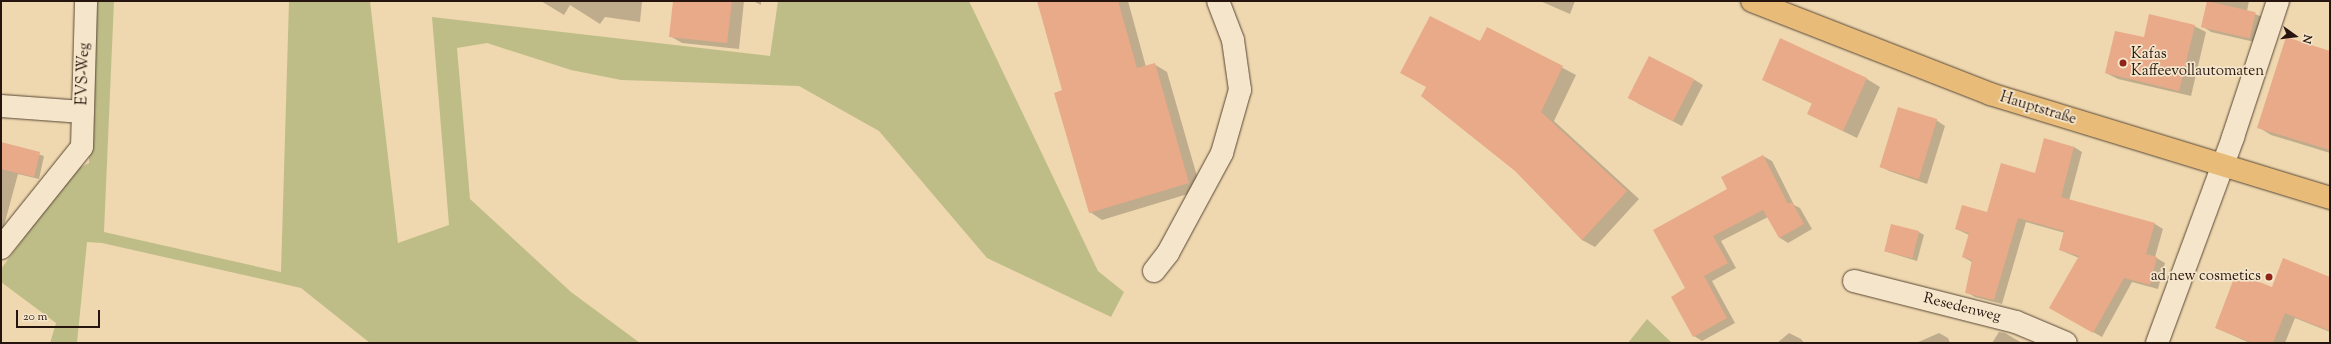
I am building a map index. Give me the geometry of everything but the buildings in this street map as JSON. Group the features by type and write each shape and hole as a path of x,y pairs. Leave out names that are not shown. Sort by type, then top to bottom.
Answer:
{"main road":[{"name":"Hauptstraße","path":"1752,1 1990,94 2330,198"}],"street":[{"name":"EVS-Weg","path":"1,248 82,147 86,1"},
{"path":"1154,271 1168,253 1222,153 1240,90 1233,40 1218,1"},
{"path":"2157,343 2222,165 2278,1"},
{"path":"1,106 82,112"},
{"name":"Resedenweg","path":"1854,281 2016,322 2066,343"}],"shaded area":[{"path":"94,1 114,1 104,232 281,272 289,1 370,1 398,243 449,225 432,17 770,56 778,1 969,1 1098,271 1124,292 1111,317 987,258 879,131 799,86 621,80 571,70 487,43 457,48 470,199 571,292 640,343 370,343 301,288 102,243 87,242 77,343 50,343 56,323 1,282 1,269 73,171 89,163"},
{"path":"1647,319 1672,343 1628,343"}],"place":[{"name":"Kafas Kaffeevollautomaten","path":"2123,63"},
{"name":"ad new cosmetics","path":"2269,277"}]}
